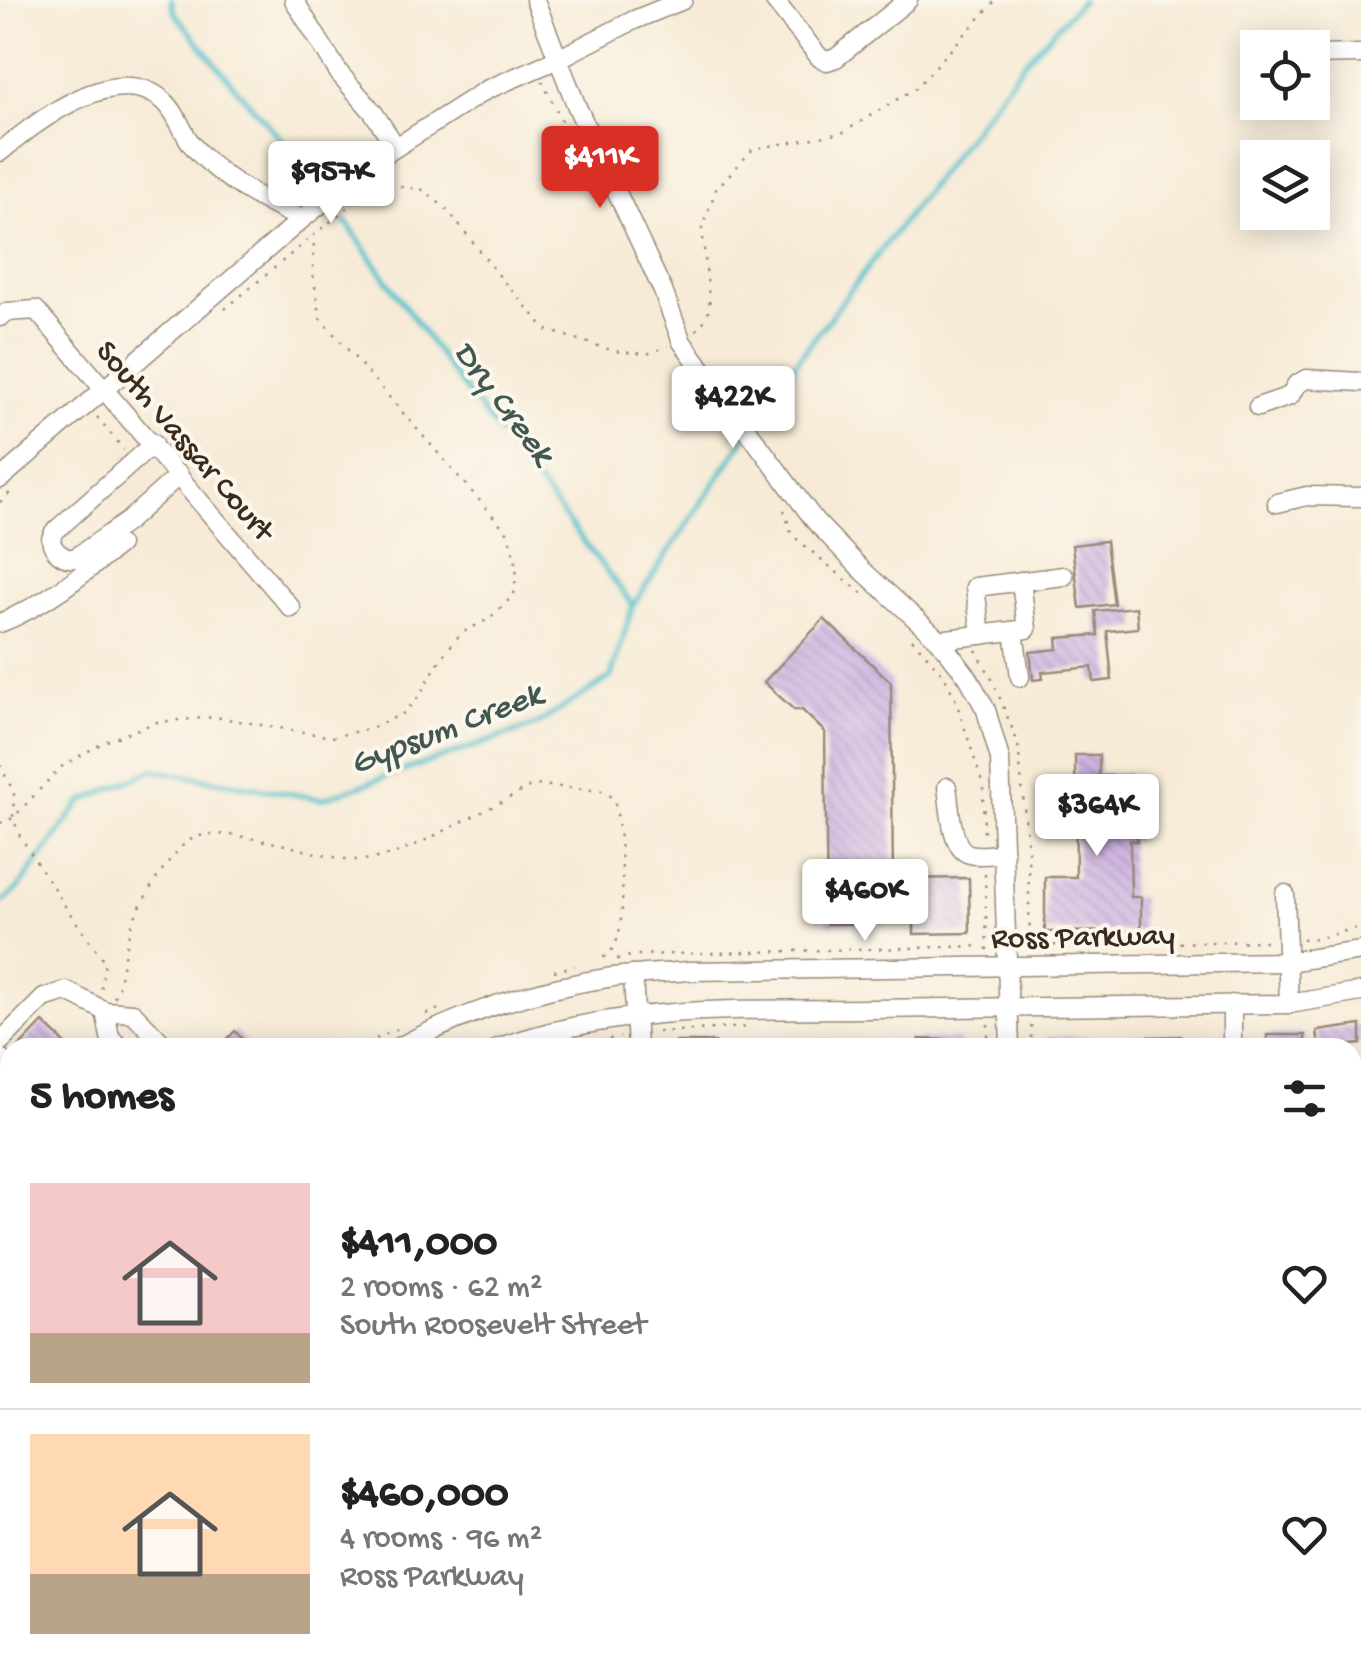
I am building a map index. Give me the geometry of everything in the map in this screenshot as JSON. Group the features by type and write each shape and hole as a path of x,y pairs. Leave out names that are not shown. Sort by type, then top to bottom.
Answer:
{"street":[{"path":"294,0 339,72 396,147"},
{"path":"535,0 682,342 815,521 938,640 968,677 986,710 1000,759 994,854 1008,965 1010,1038"},
{"path":"0,479 376,160 486,90 682,0"},
{"path":"774,0 820,58 827,60 836,58 908,0"},
{"path":"1330,54 1361,54"},
{"path":"0,152 69,101 110,89 138,86 165,102 193,147 231,180 302,219"},
{"name":"South Vassar Court","path":"0,317 7,312 36,310 291,608"},
{"path":"1258,407 1290,396 1296,385 1306,379 1361,382"},
{"path":"153,444 54,532 54,550 74,558 128,521 179,475"},
{"path":"1277,503 1307,496 1361,496"},
{"path":"0,623 62,590 120,545"},
{"path":"981,635 975,587 1064,576"},
{"path":"938,640 1027,629 1021,581"},
{"path":"1014,631 1020,677"},
{"path":"947,786 955,840 961,850 994,854"},
{"path":"1285,894 1289,1004"},
{"name":"Ross Parkway","path":"416,1038 482,1010 528,996 632,975 1287,962 1361,950"},
{"path":"632,975 637,1038"},
{"path":"4,1038 44,998 66,991 105,1010 133,1012 158,1038"},
{"path":"524,1038 587,1022 694,1011 1289,1004 1361,992"},
{"path":"1232,1004 1232,1038"},
{"path":"105,1010 111,1038"}],"path":[{"path":"0,823 12,818 60,767 104,742 157,722 215,717 332,737 372,728 404,713 462,632 488,619 514,595 517,567 508,533 320,318 313,273 314,235 374,186 424,190 448,211 547,330 614,351 647,354 682,342 701,327 710,308 702,228 716,188 753,149 842,132 916,88 996,0"},
{"path":"86,404 133,462"},
{"path":"784,508 792,535 873,603"},
{"path":"911,638 944,675 983,784 994,854 987,966"},
{"path":"0,765 14,794 12,818 20,836 105,962 100,991 105,1010"},
{"path":"105,1010 117,992 137,913 171,858 196,836 232,836 362,860 402,851 529,787 541,785 603,791 612,797 616,807 622,911 616,944 595,964 597,980"},
{"path":"988,1007 988,1038"}],"building":[{"path":"1106,541 1114,604 1080,608 1072,545"},
{"path":"1136,607 1138,628 1107,631 1112,680 1094,682 1092,667 1042,672 1043,679 1033,680 1030,652 1058,649 1057,638 1098,635 1095,611"},
{"path":"824,619 891,682 893,879 969,878 970,933 914,934 914,923 827,924 825,732 764,682"},
{"path":"1075,755 1099,755 1099,776 1130,775 1130,823 1137,823 1137,841 1130,841 1131,897 1141,897 1141,931 1045,932 1045,877 1076,877"},
{"path":"43,1022 60,1038 28,1038"},
{"path":"1361,1025 1361,1038 1318,1038 1317,1031"},
{"path":"1267,1035 1305,1035 1305,1038"}],"waterway":[{"name":"Dry Creek","path":"171,0 174,12 314,177"},
{"name":"Gypsum Creek","path":"751,429 799,358 1025,61 1082,0"},
{"name":"Dry Creek","path":"346,222 452,373 633,605"},
{"name":"Gypsum Creek","path":"0,904 18,889 81,802 153,770 322,799 536,725 611,677 633,605 745,438"}]}
